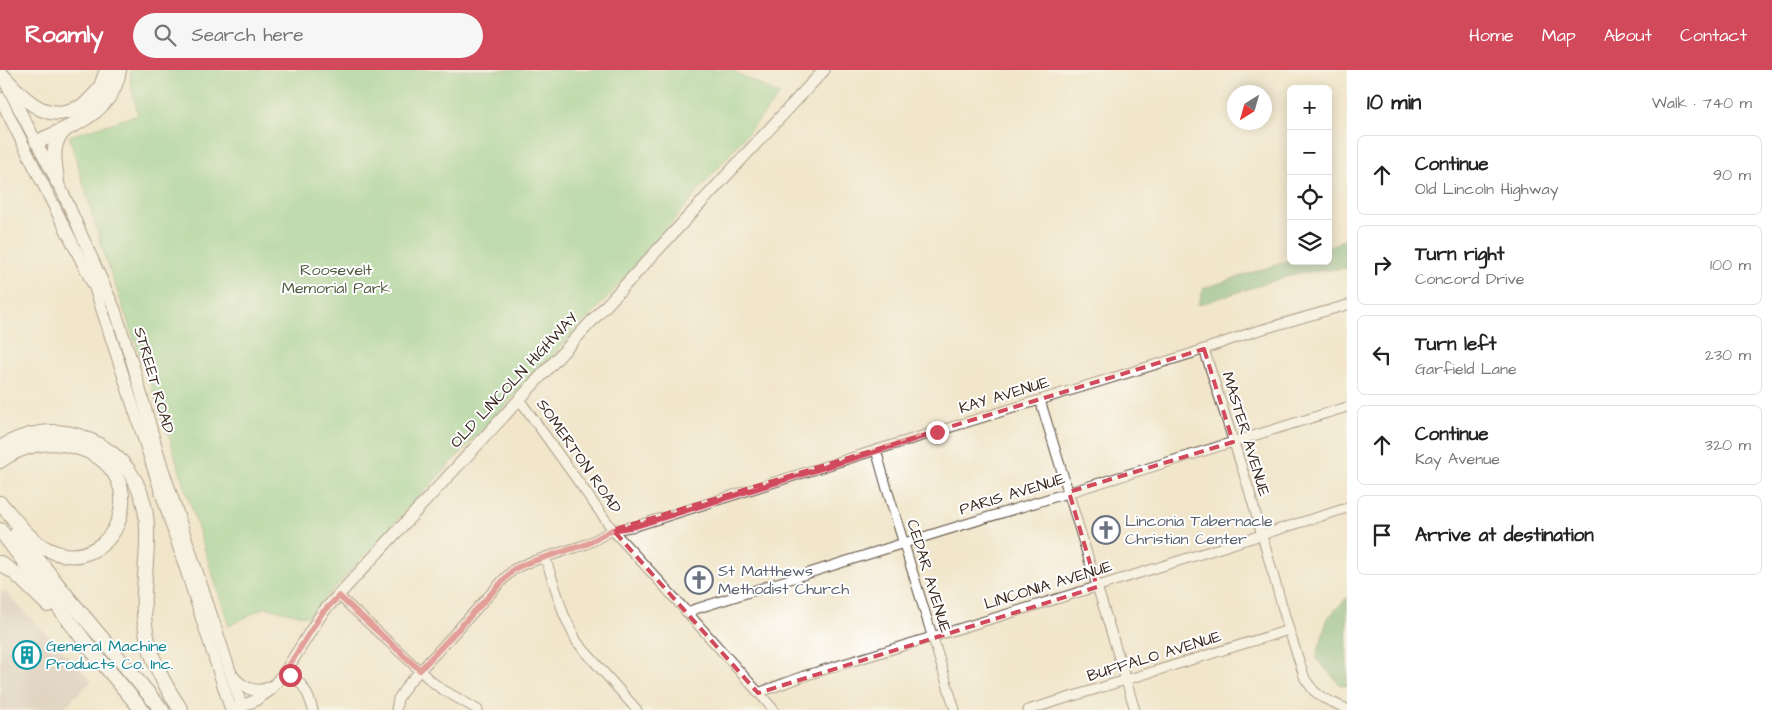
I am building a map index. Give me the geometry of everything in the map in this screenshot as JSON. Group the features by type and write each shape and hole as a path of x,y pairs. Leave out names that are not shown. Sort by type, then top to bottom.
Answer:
{"highway":[{"path":"31,140 70,117 89,102 100,89 107,70"},
{"path":"31,140 68,127 90,116 113,91 119,70"},
{"path":"0,73 25,99 44,111 68,112 76,110 89,102"},
{"path":"57,181 54,145 68,127"},
{"path":"0,448 15,440 36,433 59,432 70,434 102,447 119,460 132,476 142,495 147,516 145,630 159,673 182,710"},
{"path":"0,461 19,450 38,444 58,443 77,447 97,456 108,465 118,480 123,499 120,518 110,536 94,549 74,554 61,554 43,547 29,535 0,503"},
{"path":"0,510 48,574 162,710"},
{"path":"0,530 89,647 142,710"},
{"path":"0,563 28,585 89,647"}],"main road":[{"name":"OLD LINCOLN HIGHWAY","path":"237,709 265,695 281,677 322,613 824,70"},
{"name":"STREET ROAD","path":"0,73 95,288 237,709"},
{"name":"STREET ROAD","path":"0,98 31,140 57,181 101,276 122,328 161,463 230,672 237,709"},
{"path":"230,672 242,685 254,690 267,689 281,677"}],"street":[{"name":"KAY AVENUE","path":"396,710 402,691 420,670 514,569 527,563 587,544 612,530 636,526 1347,304"},
{"name":"MASTER AVENUE","path":"1204,349 1305,679 1314,691 1323,698 1347,709"},
{"name":"SOMERTON ROAD","path":"519,399 612,530 774,710"},
{"path":"1040,400 1136,710"},
{"name":"PARIS AVENUE","path":"686,612 1347,407"},
{"name":"CEDAR AVENUE","path":"876,450 955,710"},
{"name":"LINCONIA AVENUE","path":"758,692 807,675 1097,587 1347,508"},
{"path":"545,557 564,615 577,642 636,710"},
{"path":"339,596 440,688 478,710"},
{"name":"BUFFALO AVENUE","path":"1028,710 1289,630"},
{"path":"281,677 297,679 310,698 313,710"}],"highlighted area":[{"path":"1204,349 1233,442 1069,492 1097,587 758,693 613,530"}],"shaded area":[{"name":"General Machine Products Co. Inc.","path":"4,591 92,681 61,710 0,710 0,592"}],"green space":[{"name":"Roosevelt Memorial Park","path":"131,70 731,70 780,95 609,296 308,617 265,607 229,626 170,440 105,257 69,136 138,115 130,79"},
{"path":"1347,238 1347,268 1298,273 1198,305 1204,288 1287,261 1287,265 1332,265 1332,245"},
{"path":"1347,597 1347,686 1340,685 1316,659 1327,619"}],"place":[{"name":"Linconia Tabernacle Christian Center","path":"1106,530"},
{"name":"St Matthews Methodist Church","path":"699,580"},
{"name":"General Machine Products Co. Inc.","path":"27,655"}],"route":[{"path":"290,675 285,672 322,613 339,596 420,670 503,580 514,569 522,565 587,544 612,530 636,526 937,432"}]}
